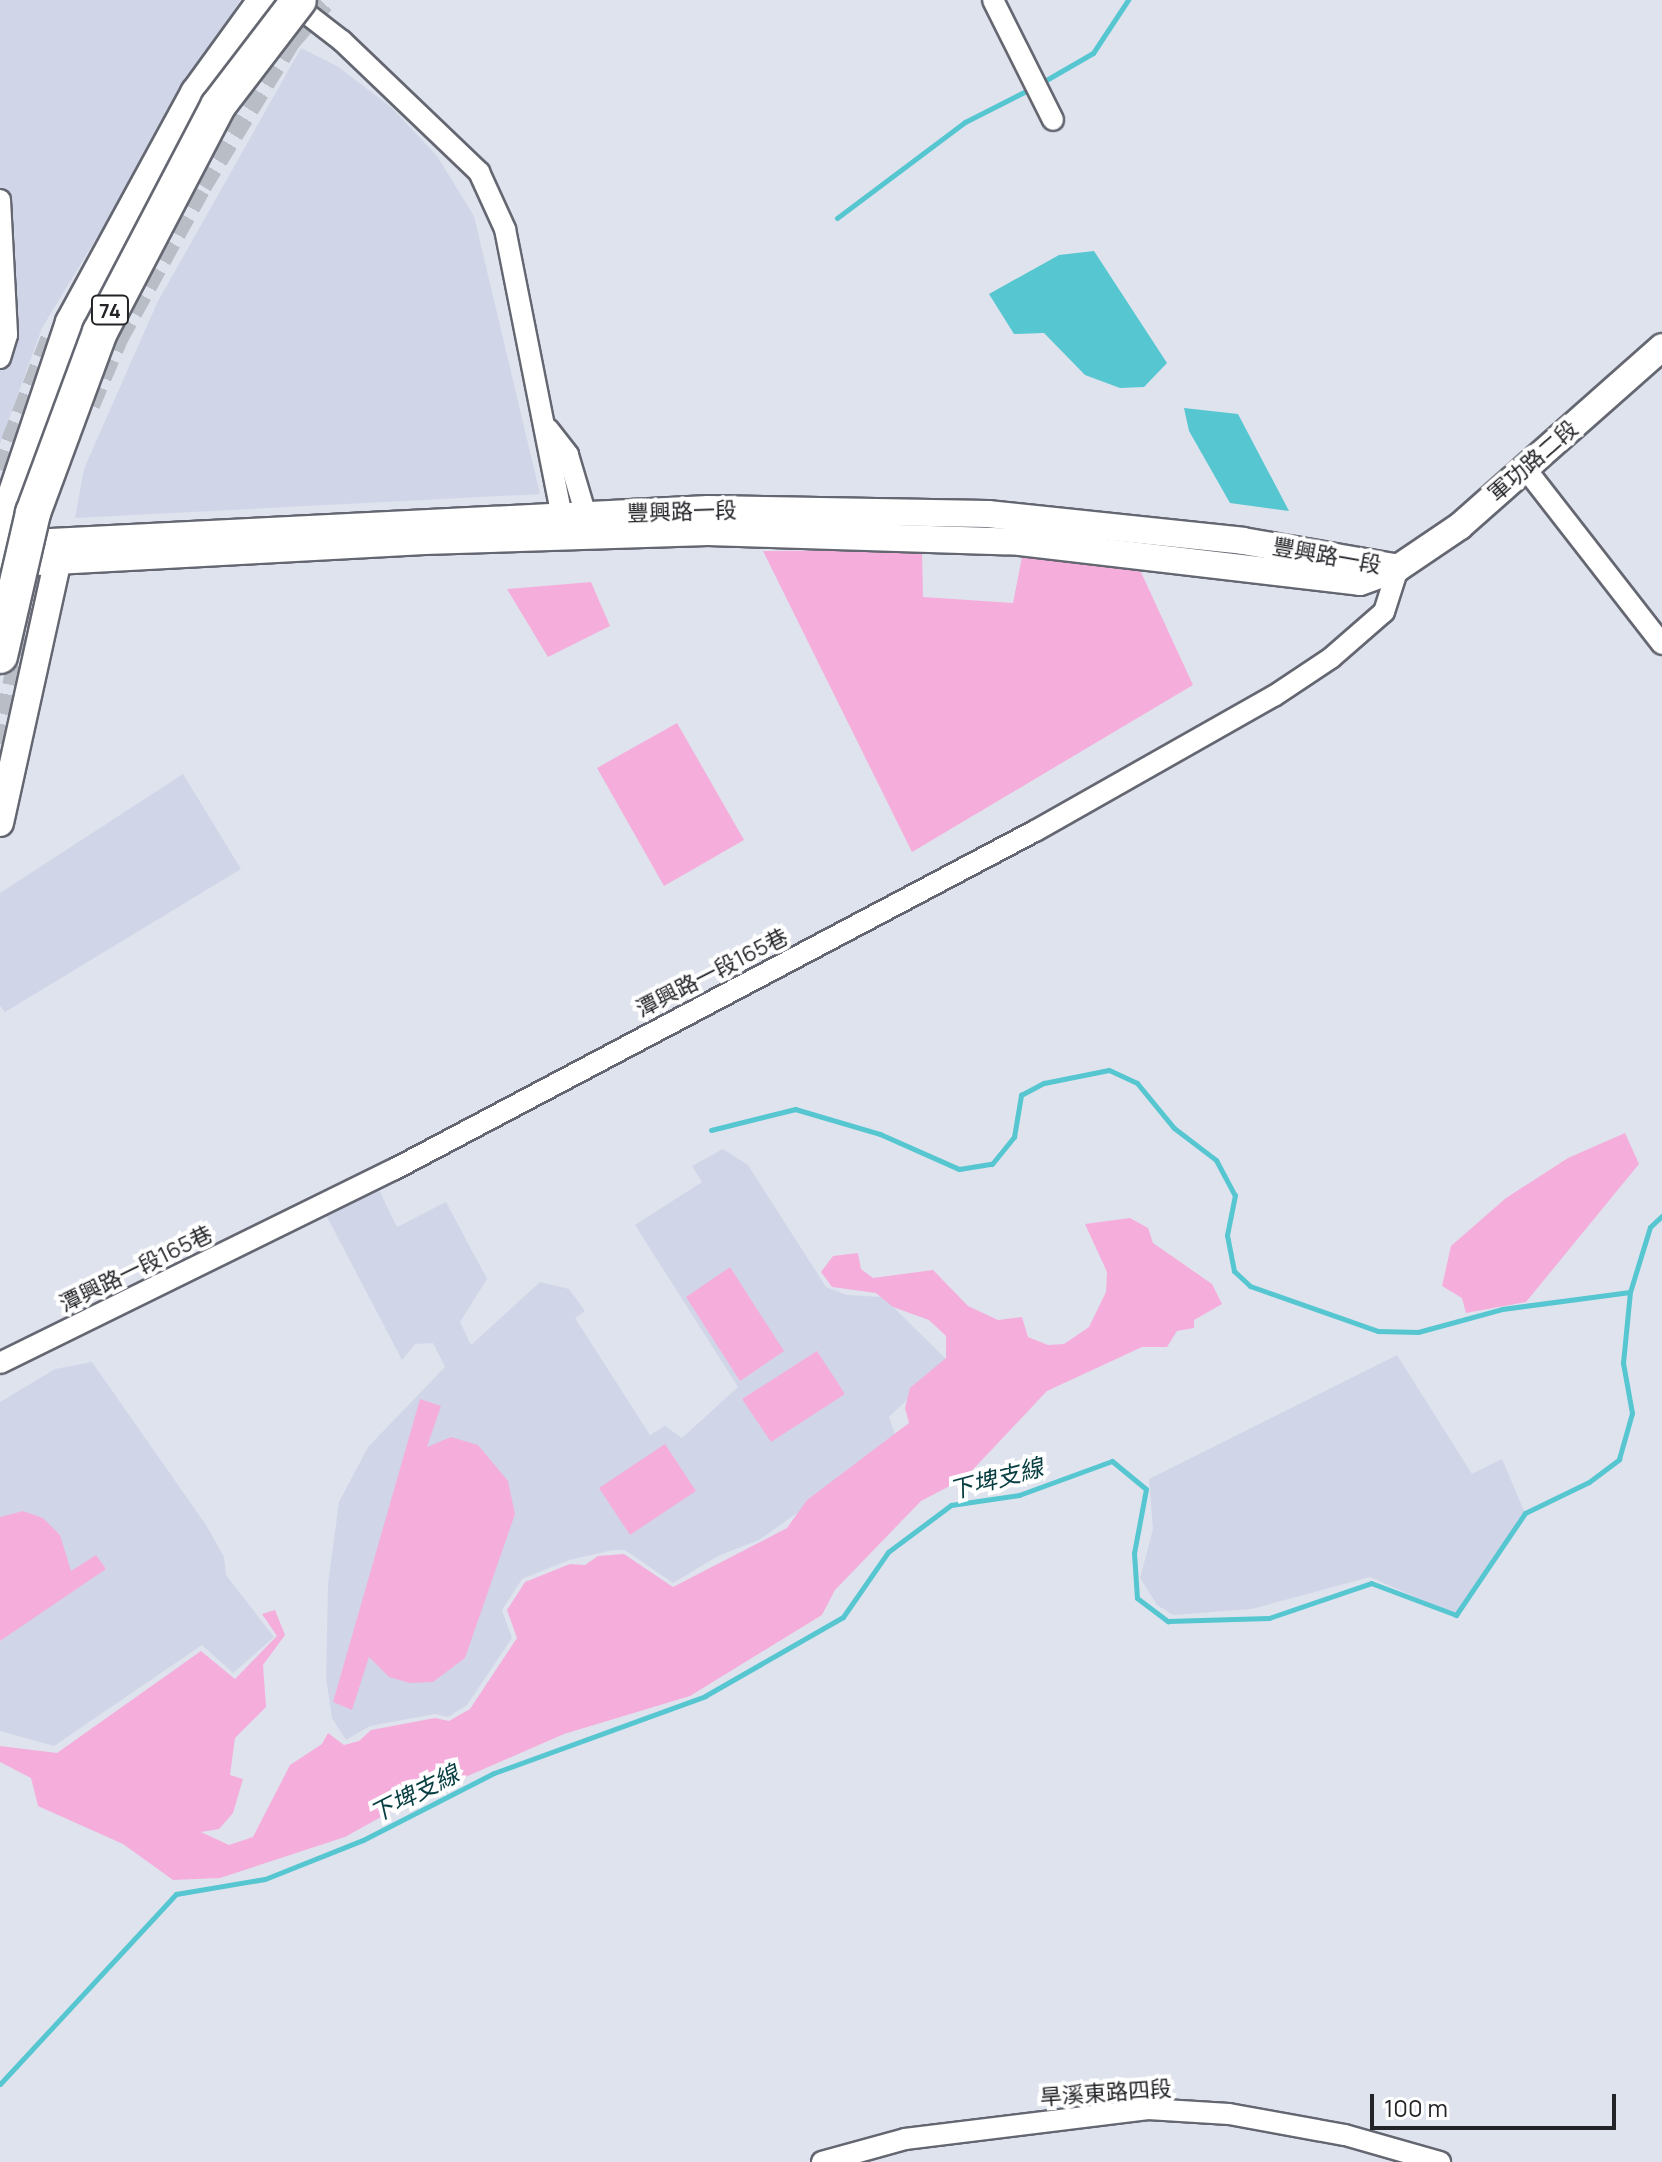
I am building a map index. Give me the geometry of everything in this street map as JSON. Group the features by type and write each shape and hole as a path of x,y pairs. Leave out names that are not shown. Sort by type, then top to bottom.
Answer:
{"highway":[{"name":"74","path":"0,543 73,323 198,94 266,0"},
{"name":"74","path":"0,656 33,513 100,332 177,175 218,106 299,0"}],"street":[{"path":"288,0 342,41 479,172 505,229 548,429 568,455 576,528"},
{"path":"993,0 1053,120"},
{"path":"0,200 7,335 0,358"},
{"name":"軍功路二段","path":"1398,568 1460,526 1662,347"},
{"path":"1525,468 1662,644"},
{"name":"豐興路一段","path":"0,564 59,553 424,541 576,528 708,509 988,514 1243,541 1398,568"},
{"name":"豐興路一段","path":"0,543 59,553"},
{"path":"0,823 59,553"},
{"name":"潭興路一段165巷","path":"0,1363 393,1170 1035,831 1274,696 1331,658 1384,612 1398,568"},
{"name":"旱溪東路四段","path":"822,2162 905,2139 1148,2109 1229,2114 1345,2135 1440,2162"}],"shaded area":[{"path":"0,0 240,0 42,328 0,444"},
{"path":"301,48 337,66 391,107 437,156 474,216 540,494 75,518 84,469 157,303"},
{"path":"922,550 923,597 1013,603 1022,557 1140,570 1193,685 912,852 763,551"},
{"path":"591,582 610,626 548,657 507,589"},
{"path":"677,723 744,840 664,886 597,768"},
{"path":"183,774 241,869 5,1012 0,1006 0,893"},
{"path":"1625,1133 1639,1164 1526,1302 1466,1313 1462,1298 1442,1286 1451,1246 1506,1198 1568,1158"},
{"path":"723,1149 748,1165 826,1287 847,1295 883,1297 948,1361 889,1417 898,1442 759,1540 718,1556 673,1583 625,1550 569,1560 522,1579 502,1610 512,1638 467,1705 448,1717 435,1714 370,1726 346,1740 332,1718 326,1678 328,1585 339,1502 368,1447 445,1367 433,1343 415,1344 402,1360 326,1215 378,1188 397,1227 446,1202 487,1279 460,1322 471,1345 540,1282 569,1289 585,1311 575,1318 650,1435 665,1426 682,1438 738,1387 635,1225 702,1182 692,1166"},
{"path":"1130,1218 1148,1228 1153,1243 1212,1284 1222,1304 1194,1320 1194,1328 1177,1331 1167,1347 1142,1347 1047,1391 965,1478 921,1501 835,1590 822,1615 690,1696 564,1734 406,1803 345,1837 220,1878 173,1880 123,1844 38,1806 31,1778 0,1762 0,1746 57,1753 201,1651 235,1679 277,1636 262,1614 275,1610 285,1635 263,1665 266,1707 235,1738 230,1775 243,1779 233,1813 219,1829 201,1832 229,1845 253,1837 290,1765 322,1744 328,1733 344,1745 359,1741 371,1730 435,1718 449,1721 470,1709 517,1638 507,1610 525,1582 570,1564 585,1565 598,1556 624,1554 673,1587 787,1528 807,1500 909,1423 905,1408 910,1388 946,1358 946,1336 929,1320 893,1307 876,1293 832,1287 821,1272 833,1256 858,1253 861,1269 873,1278 933,1270 968,1306 998,1320 1022,1317 1028,1337 1048,1345 1064,1344 1089,1327 1106,1292 1107,1272 1085,1224"},
{"path":"730,1267 784,1351 740,1381 686,1297"},
{"path":"817,1351 845,1394 771,1442 742,1399"},
{"path":"1397,1355 1472,1474 1502,1459 1525,1513 1456,1615 1370,1577 1252,1609 1173,1615 1157,1605 1140,1578 1153,1529 1149,1479"},
{"path":"92,1362 206,1525 224,1557 226,1575 274,1637 233,1673 202,1645 54,1746 0,1731 0,1402 55,1369"},
{"path":"420,1399 441,1406 427,1447 451,1437 478,1445 508,1481 515,1514 465,1658 433,1682 410,1683 389,1677 369,1657 352,1710 333,1702"},
{"path":"665,1444 696,1491 630,1535 599,1488"},
{"path":"23,1511 43,1518 60,1535 71,1571 96,1555 106,1569 0,1641 0,1517"}],"water":[{"path":"1094,251 1167,363 1144,387 1120,388 1085,375 1044,333 1014,334 989,294 1059,255"},
{"path":"1184,408 1238,414 1289,511 1230,503 1189,431"}],"waterway":[{"path":"1041,83 1093,53 1128,0"},
{"path":"837,218 965,122 1032,88"},
{"path":"711,1130 795,1109 880,1134 959,1169 992,1164 1014,1137 1021,1095 1044,1083 1109,1070 1137,1083 1174,1128 1216,1160 1235,1195 1227,1235 1234,1271 1250,1286 1378,1331 1418,1332 1502,1309 1630,1292"},
{"name":"下埤支線","path":"0,2084 176,1894 265,1879 363,1840 494,1773 705,1696 843,1617 888,1552 951,1505 1019,1495 1112,1461 1146,1489 1134,1553 1137,1598 1168,1621 1269,1618 1371,1583 1456,1615 1525,1513 1589,1482 1619,1459 1632,1413 1623,1363 1630,1292 1650,1227 1662,1216"}],"tunnel":[{"path":"90,405 118,339 202,186 291,41 327,0"},
{"path":"0,470 51,337"},
{"path":"0,744 30,600"}]}
